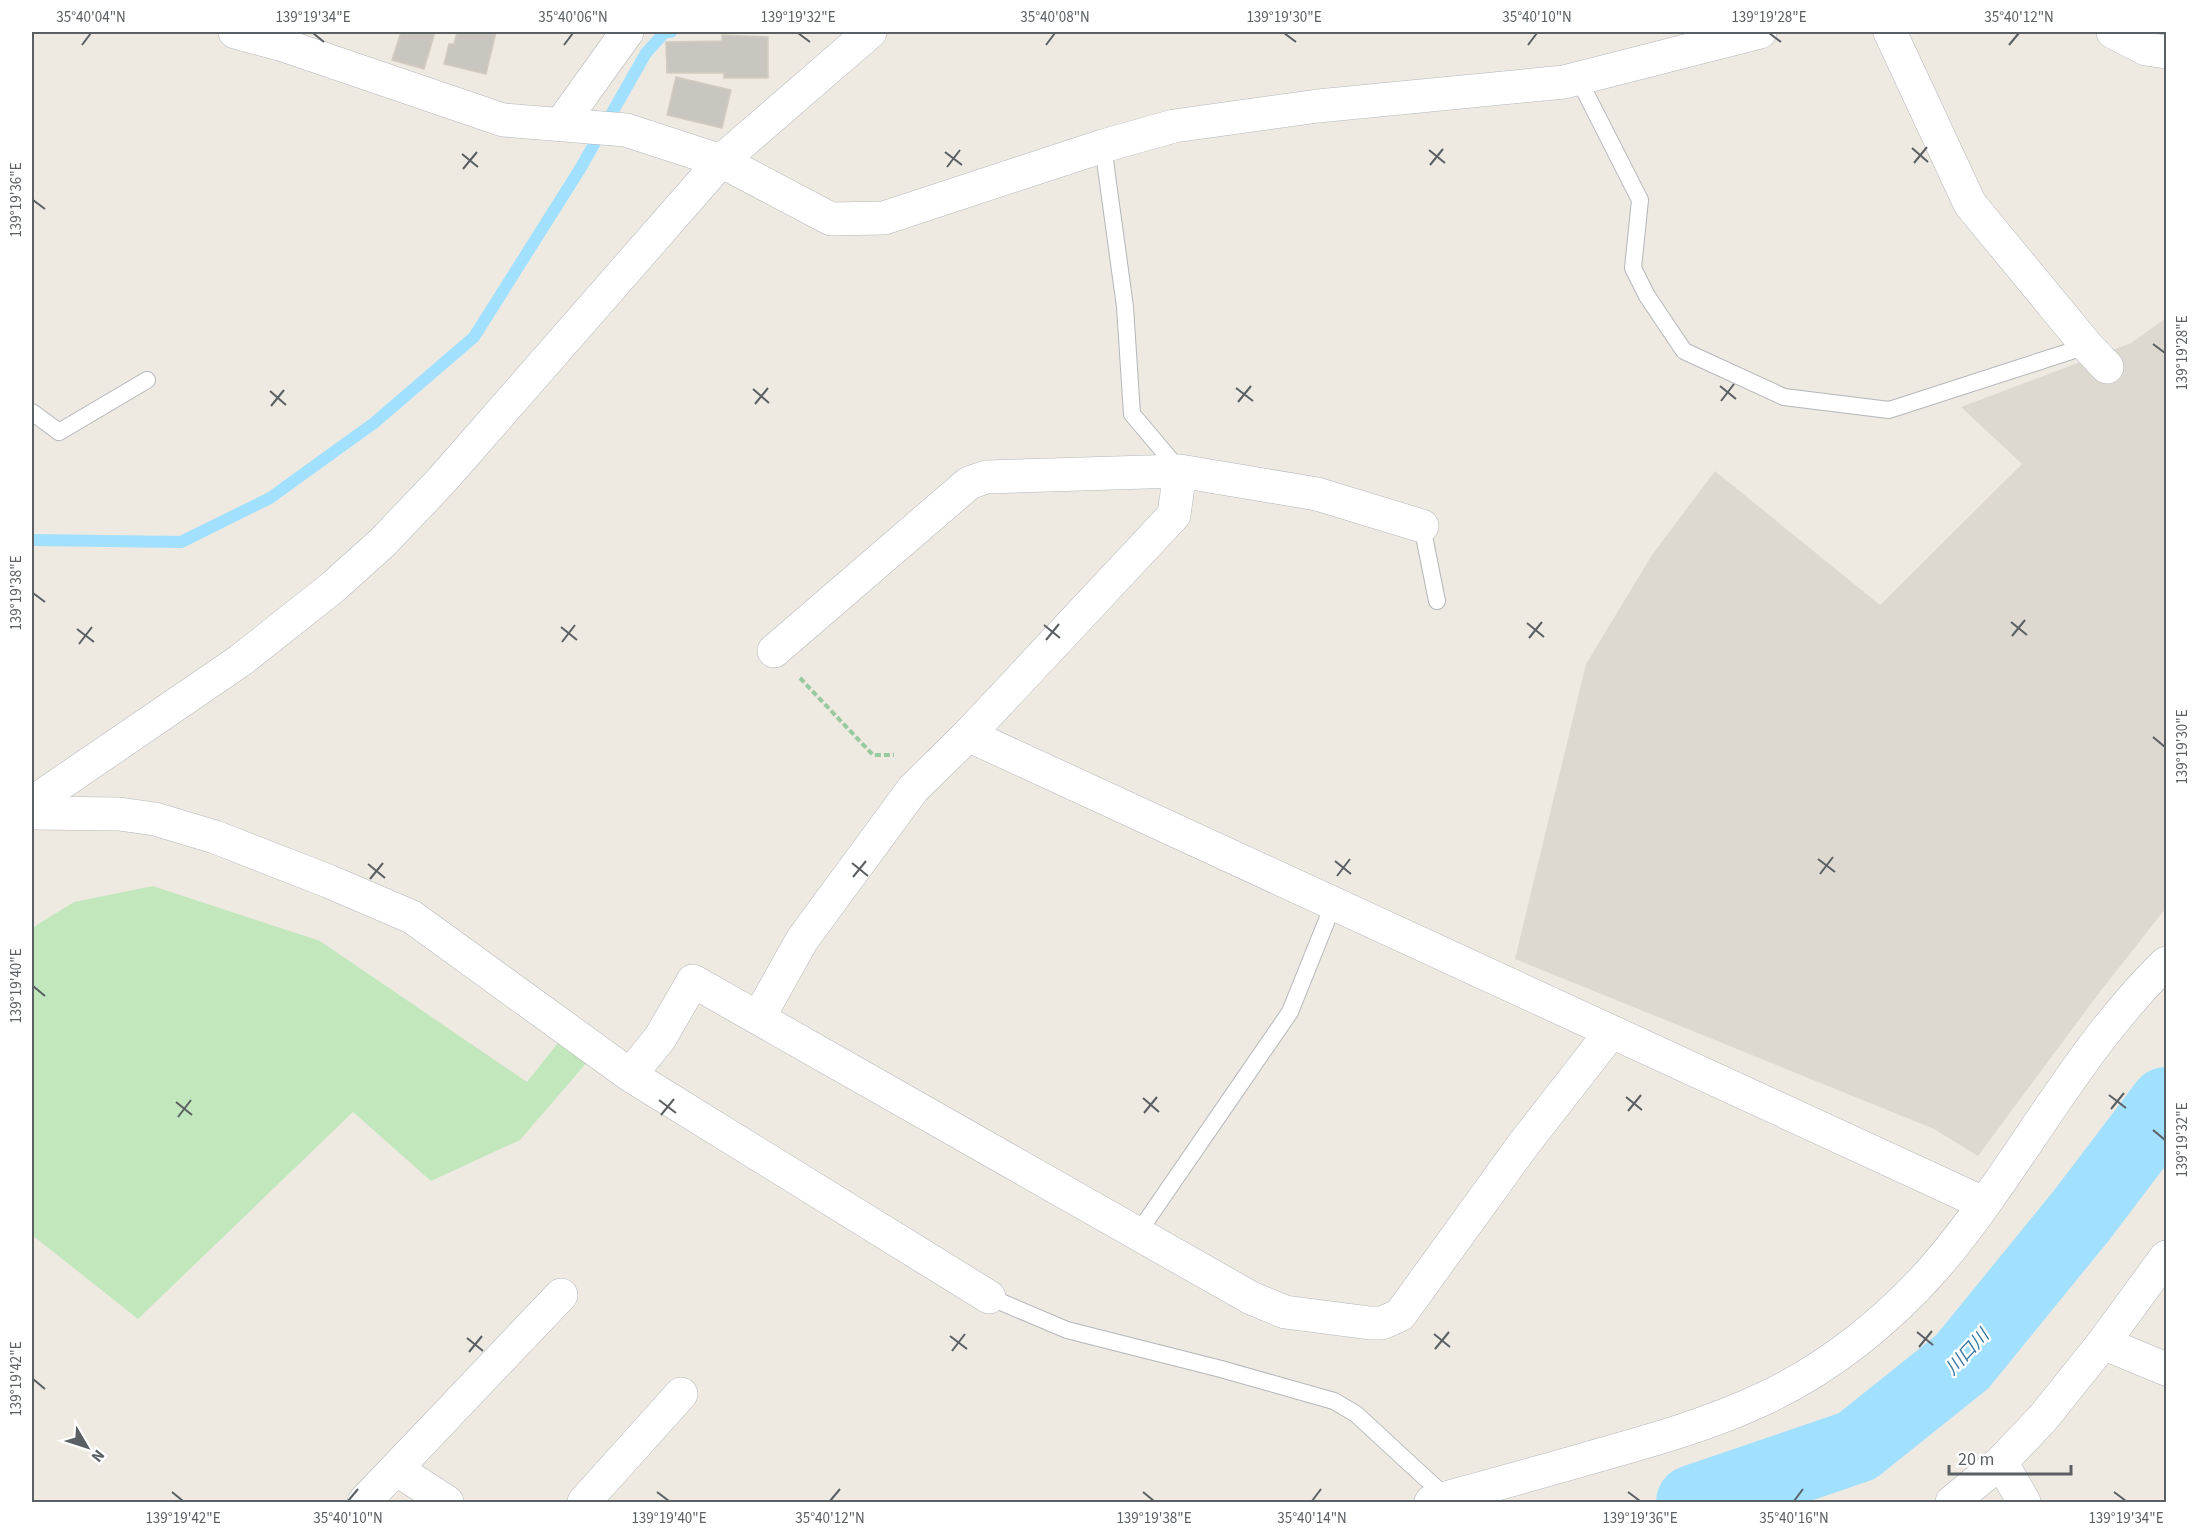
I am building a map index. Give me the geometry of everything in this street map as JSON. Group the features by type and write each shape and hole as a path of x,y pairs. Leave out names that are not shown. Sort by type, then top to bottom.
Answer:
{"street":[{"path":"235,32 282,38 503,120 626,130 721,161 831,219 884,218 1103,146 1174,126 1318,106 1579,80 1760,32"},
{"path":"567,125 627,32"},
{"path":"1890,32 1970,204 2097,356"},
{"path":"2113,32 2145,49 2166,52"},
{"path":"32,803 241,660 333,587 382,542 442,480 721,161 863,37"},
{"path":"774,651 969,483 986,477 1179,471 1317,494 1422,526"},
{"path":"759,1017 801,940 913,789 958,745 1174,515 1179,471"},
{"path":"958,745 1333,904 1983,1203"},
{"path":"32,813 119,814 155,819 215,837 412,917 630,1076 989,1298"},
{"path":"1439,1500 1674,1434 1765,1399 1836,1355 1897,1308 1936,1265 2100,1039 2129,1001 2166,963"},
{"path":"630,1076 660,1038 693,981 1251,1298 1285,1312 1382,1323 1400,1315 1523,1145 1611,1032"},
{"path":"1952,1503 2001,1462 2043,1418 2164,1264"},
{"path":"364,1503 561,1295"},
{"path":"2103,1343 2166,1370"},
{"path":"584,1503 681,1394"},
{"path":"2001,1462 2024,1503"},
{"path":"396,1469 447,1503"}],"lane":[{"path":"1579,80 1640,200 1634,268 1647,296 1684,351 1784,397 1889,410 2097,356"},
{"path":"1103,146 1125,307 1132,414 1179,471"},
{"path":"32,412 59,432 147,380"},
{"path":"1422,526 1437,601"},
{"path":"1138,1233 1290,1012 1333,904"},
{"path":"989,1298 1067,1330 1221,1369 1334,1401 1356,1414 1439,1500"}],"path":[{"path":"774,651 873,755 958,745"}],"shaded area":[{"path":"2166,318 2166,908 2099,993 1978,1156 1934,1129 1515,959 1586,664 1652,555 1715,471 1880,605 2022,464 1961,407 2131,343"}],"green space":[{"path":"153,886 320,941 527,1082 561,1039 589,1060 520,1140 431,1181 353,1112 138,1319 32,1235 32,928 74,902"}],"building":[{"path":"401,32 435,32 424,69 392,60"},
{"path":"457,32 496,32 486,74 444,64 449,44 454,44"},
{"path":"722,35 768,37 768,78 724,78 724,73 667,73 666,42 722,41"},
{"path":"676,77 731,90 722,128 667,115"}],"waterway":[{"path":"32,540 181,542 270,498 374,423 474,337 580,169 646,53 665,32 671,32"},
{"name":"川口川","path":"1693,1502 1857,1446 1962,1362 2081,1216 2166,1104"}]}
